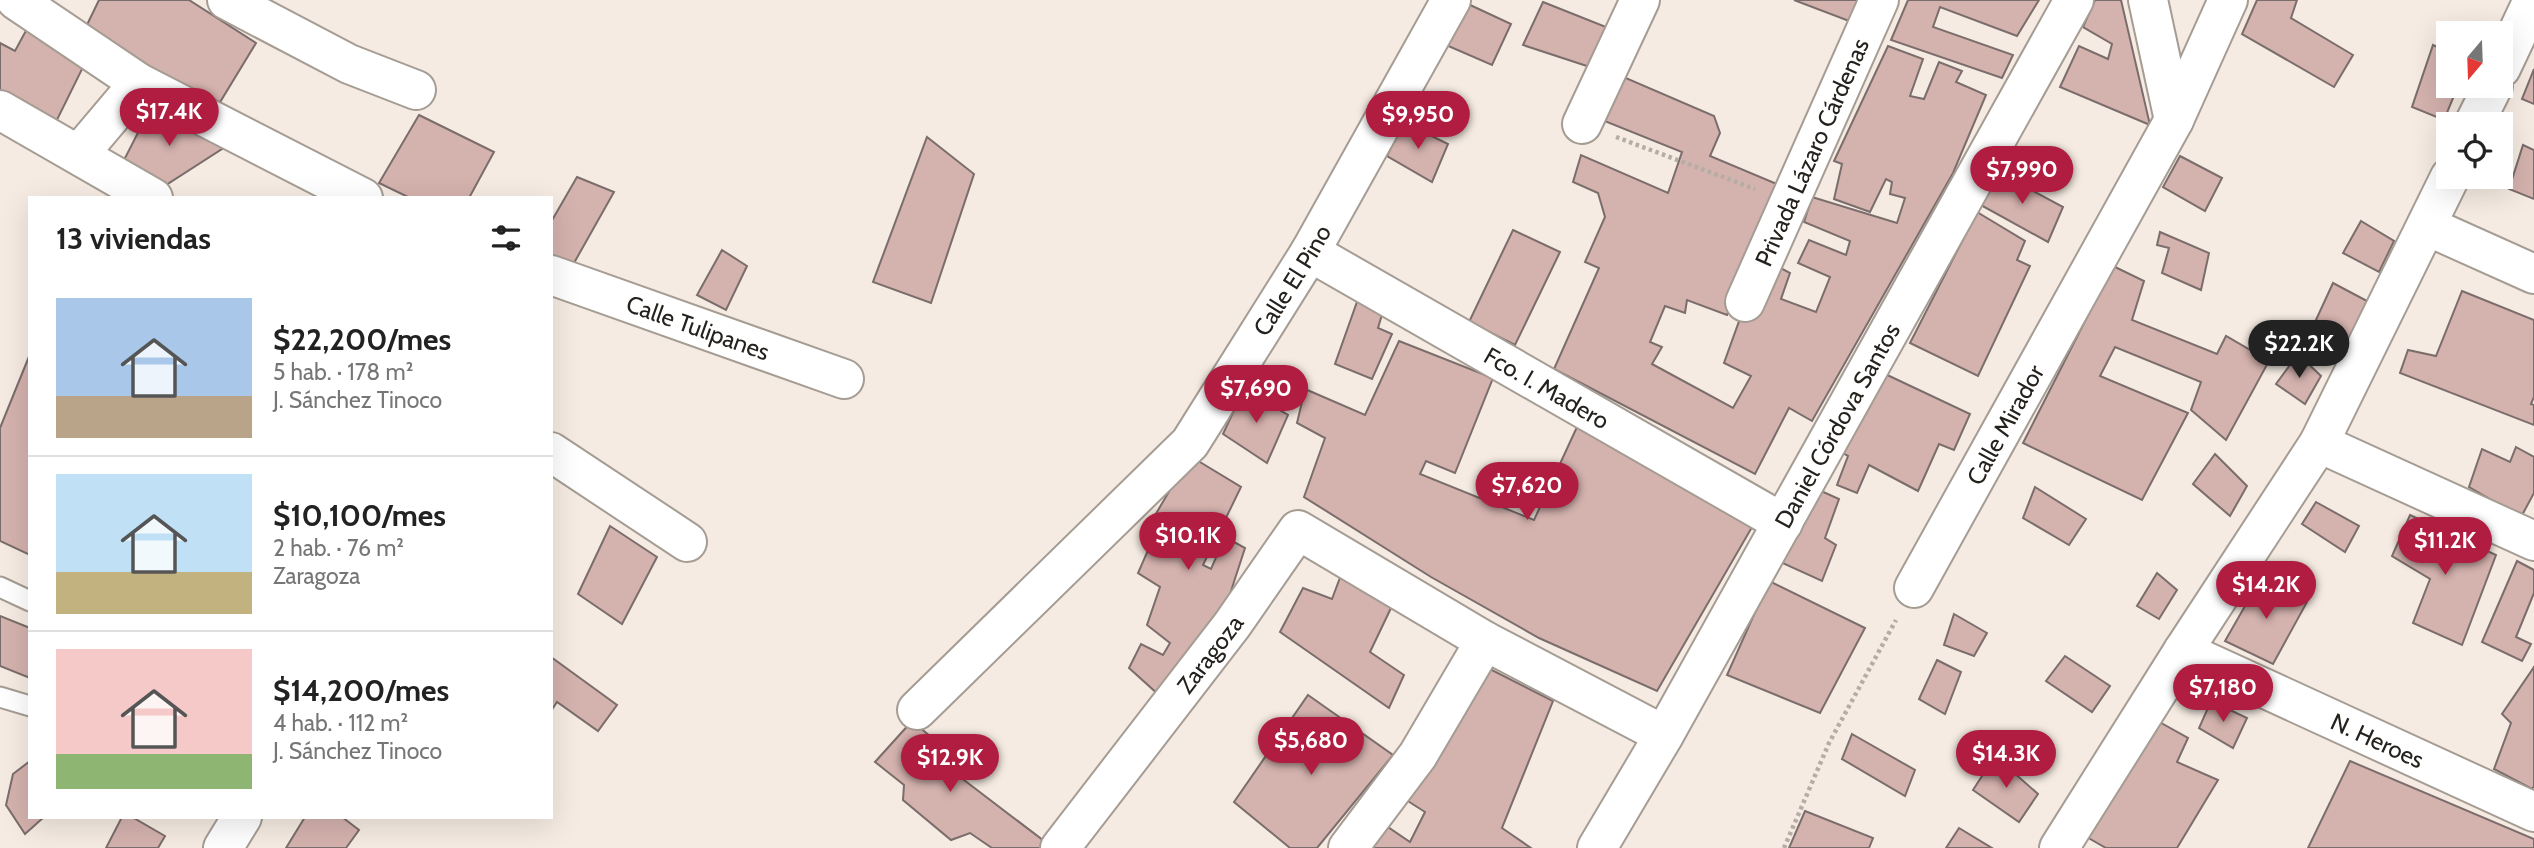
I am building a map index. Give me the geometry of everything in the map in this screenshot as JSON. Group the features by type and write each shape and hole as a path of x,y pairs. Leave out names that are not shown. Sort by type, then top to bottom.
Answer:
{"street":[{"path":"16,0 139,83 359,196"},
{"path":"227,0 349,64 416,90"},
{"name":"Calle El Pino","path":"917,710 1190,443 1310,253 1451,0"},
{"path":"1582,124 1640,0"},
{"name":"Privada Lázaro Cárdenas","path":"1745,302 1879,0"},
{"name":"Daniel Córdova Santos","path":"1597,848 1664,735 2074,0"},
{"path":"2148,0 2174,120"},
{"name":"Calle Mirador","path":"1914,588 2174,120 2228,0"},
{"path":"2513,44 2532,6"},
{"path":"79,154 139,83"},
{"path":"0,110 150,196"},
{"path":"2059,848 2182,651 2319,443 2444,189"},
{"path":"2427,226 2534,274"},
{"name":"Fco. I. Madero","path":"1310,253 1783,523"},
{"name":"Calle Tulipanes","path":"553,276 844,379"},
{"path":"2319,443 2534,541"},
{"path":"553,453 687,542"},
{"name":"Zaragoza","path":"1060,848 1232,625 1298,530 1485,641 1664,735"},
{"path":"1348,848 1418,755 1485,641"},
{"name":"N. Heroes","path":"2182,651 2534,812"},
{"path":"223,848 241,819"}],"lane":[{"path":"0,587 28,600"},
{"path":"0,697 28,705"}],"path":[{"path":"1582,124 1789,202"},
{"path":"1784,848 1829,743 1914,588"}],"building":[{"path":"99,0 189,0 256,43 214,112 84,31"},
{"path":"1794,0 1858,0 1849,21"},
{"path":"1908,0 2039,0 2017,36 1940,7 1933,27 2013,55 2002,78 1891,40"},
{"path":"2095,0 2121,0 2150,125 2060,87 2079,46 2108,59 2112,44 2083,27"},
{"path":"2257,0 2297,0 2291,18 2353,55 2334,87 2242,34"},
{"path":"1543,2 1616,31 1596,69 1523,45"},
{"path":"1468,4 1511,24 1492,65 1446,45"},
{"path":"29,25 88,57 52,130 0,102 0,43 15,51"},
{"path":"2433,45 2436,46 2436,98 2453,98 2447,112 2436,112 2436,117 2412,107"},
{"path":"1888,46 1923,59 1910,96 1924,99 1939,62 1962,71 1956,82 1986,95 1953,173 1812,421 1789,408 1755,474 1554,369 1599,268 1585,262 1605,217 1598,193 1573,182 1581,155 1668,193 1682,152 1602,120 1619,75 1714,116 1720,133 1710,156 1784,187 1727,315 1687,300 1685,313 1665,306 1650,342 1662,347 1652,364 1733,408 1751,376 1724,363 1742,313 1775,265 1790,273 1781,299 1816,312 1830,277 1798,263 1809,240 1846,255 1850,241 1804,222 1812,197 1897,223 1905,198 1890,194 1892,182 1886,179 1870,212 1834,199 1842,164 1834,161"},
{"path":"2534,69 2534,104 2522,99"},
{"path":"151,107 225,147 166,185 124,160"},
{"path":"419,115 494,152 470,196 406,196 379,183"},
{"path":"1403,122 1448,144 1432,182 1387,156"},
{"path":"927,137 974,174 931,303 873,282"},
{"path":"2523,145 2534,150 2534,199 2509,189 2513,189 2513,176"},
{"path":"2180,156 2222,178 2205,211 2163,187"},
{"path":"1996,171 2063,207 2048,242 1979,204"},
{"path":"577,177 614,192 574,263 553,256 553,219"},
{"path":"1977,212 2025,241 2017,260 2030,266 1978,376 1910,343"},
{"path":"2361,221 2394,241 2379,272 2343,253"},
{"path":"1513,230 1560,252 1515,345 1469,322"},
{"path":"2160,232 2209,253 2201,290 2162,273 2169,248 2157,245"},
{"path":"722,250 747,266 726,310 697,295"},
{"path":"2113,266 2144,281 2132,320 2217,354 2226,336 2269,361 2226,440 2191,410 2201,382 2115,347 2100,376 2188,413 2142,500 2023,443"},
{"path":"2333,283 2367,301 2349,340 2315,322"},
{"path":"2462,291 2534,320 2534,397 2531,404 2534,405 2534,425 2400,373 2408,350 2436,356"},
{"path":"1358,299 1384,308 1378,328 1392,334 1372,379 1335,364"},
{"path":"1399,341 1493,378 1455,473 1426,461 1420,474 1534,520 1577,427 1755,522 1657,691 1539,638 1431,577 1304,497 1325,438 1297,423 1305,389 1365,415"},
{"path":"2298,354 2321,376 2305,404 2276,384"},
{"path":"28,359 28,554 0,541 0,428"},
{"path":"1883,373 1970,414 1954,450 1939,444 1918,491 1869,465 1857,493 1837,485 1848,456 1841,452"},
{"path":"1244,389 1288,415 1267,463 1223,434"},
{"path":"2516,447 2534,457 2534,493 2521,517 2469,487 2482,449 2510,462"},
{"path":"2215,454 2247,486 2230,516 2193,484"},
{"path":"1190,456 1241,487 1203,565 1211,569 1225,537 1245,548 1217,634 1159,695 1129,668 1141,644 1163,655 1170,643 1147,625 1160,587 1138,573 1160,523 1154,517"},
{"path":"1810,486 1839,499 1825,538 1836,545 1822,581 1778,561"},
{"path":"2035,487 2086,519 2069,545 2023,518"},
{"path":"2316,502 2359,526 2345,552 2302,524"},
{"path":"2410,515 2496,555 2462,645 2413,623 2430,579 2392,556"},
{"path":"610,526 657,557 622,624 578,594"},
{"path":"2517,561 2534,570 2534,593 2516,637 2531,644 2522,661 2482,642"},
{"path":"2157,573 2177,590 2159,619 2137,606"},
{"path":"1341,575 1391,608 1370,652 1404,675 1389,708 1280,632 1303,588 1332,599"},
{"path":"2261,578 2307,602 2273,664 2225,641"},
{"path":"1769,581 1865,628 1820,713 1727,675"},
{"path":"1954,614 1987,633 1974,656 1944,645"},
{"path":"0,616 28,627 28,677 0,666"},
{"path":"2065,656 2110,686 2092,712 2046,681"},
{"path":"553,658 617,705 598,731 557,702 553,708"},
{"path":"1937,660 1961,672 1945,714 1919,699"},
{"path":"1478,663 1553,701 1502,828 1531,848 1374,848 1365,842 1379,821 1410,842 1425,812 1400,796"},
{"path":"2534,667 2532,789 2494,769 2511,723 2502,714"},
{"path":"1308,695 1393,755 1317,848 1290,848 1234,802"},
{"path":"2211,701 2247,718 2233,748 2199,728"},
{"path":"2154,719 2188,738 2177,762 2218,780 2177,848 2106,848 2078,832"},
{"path":"912,721 948,751 943,764 1048,844 1045,848 992,848 970,833 951,840 903,800 904,785 875,762"},
{"path":"1852,734 1915,770 1905,796 1842,759"},
{"path":"1995,756 2038,794 2019,822 1973,790"},
{"path":"2350,761 2534,839 2534,848 2308,848"},
{"path":"28,763 28,819 42,819 25,834 6,805 13,774"},
{"path":"1805,811 1873,838 1869,848 1789,848"},
{"path":"121,819 135,819 165,836 158,848 106,848"},
{"path":"304,819 345,819 359,830 346,848 286,848"},
{"path":"1959,828 1992,848 1946,848"}]}
